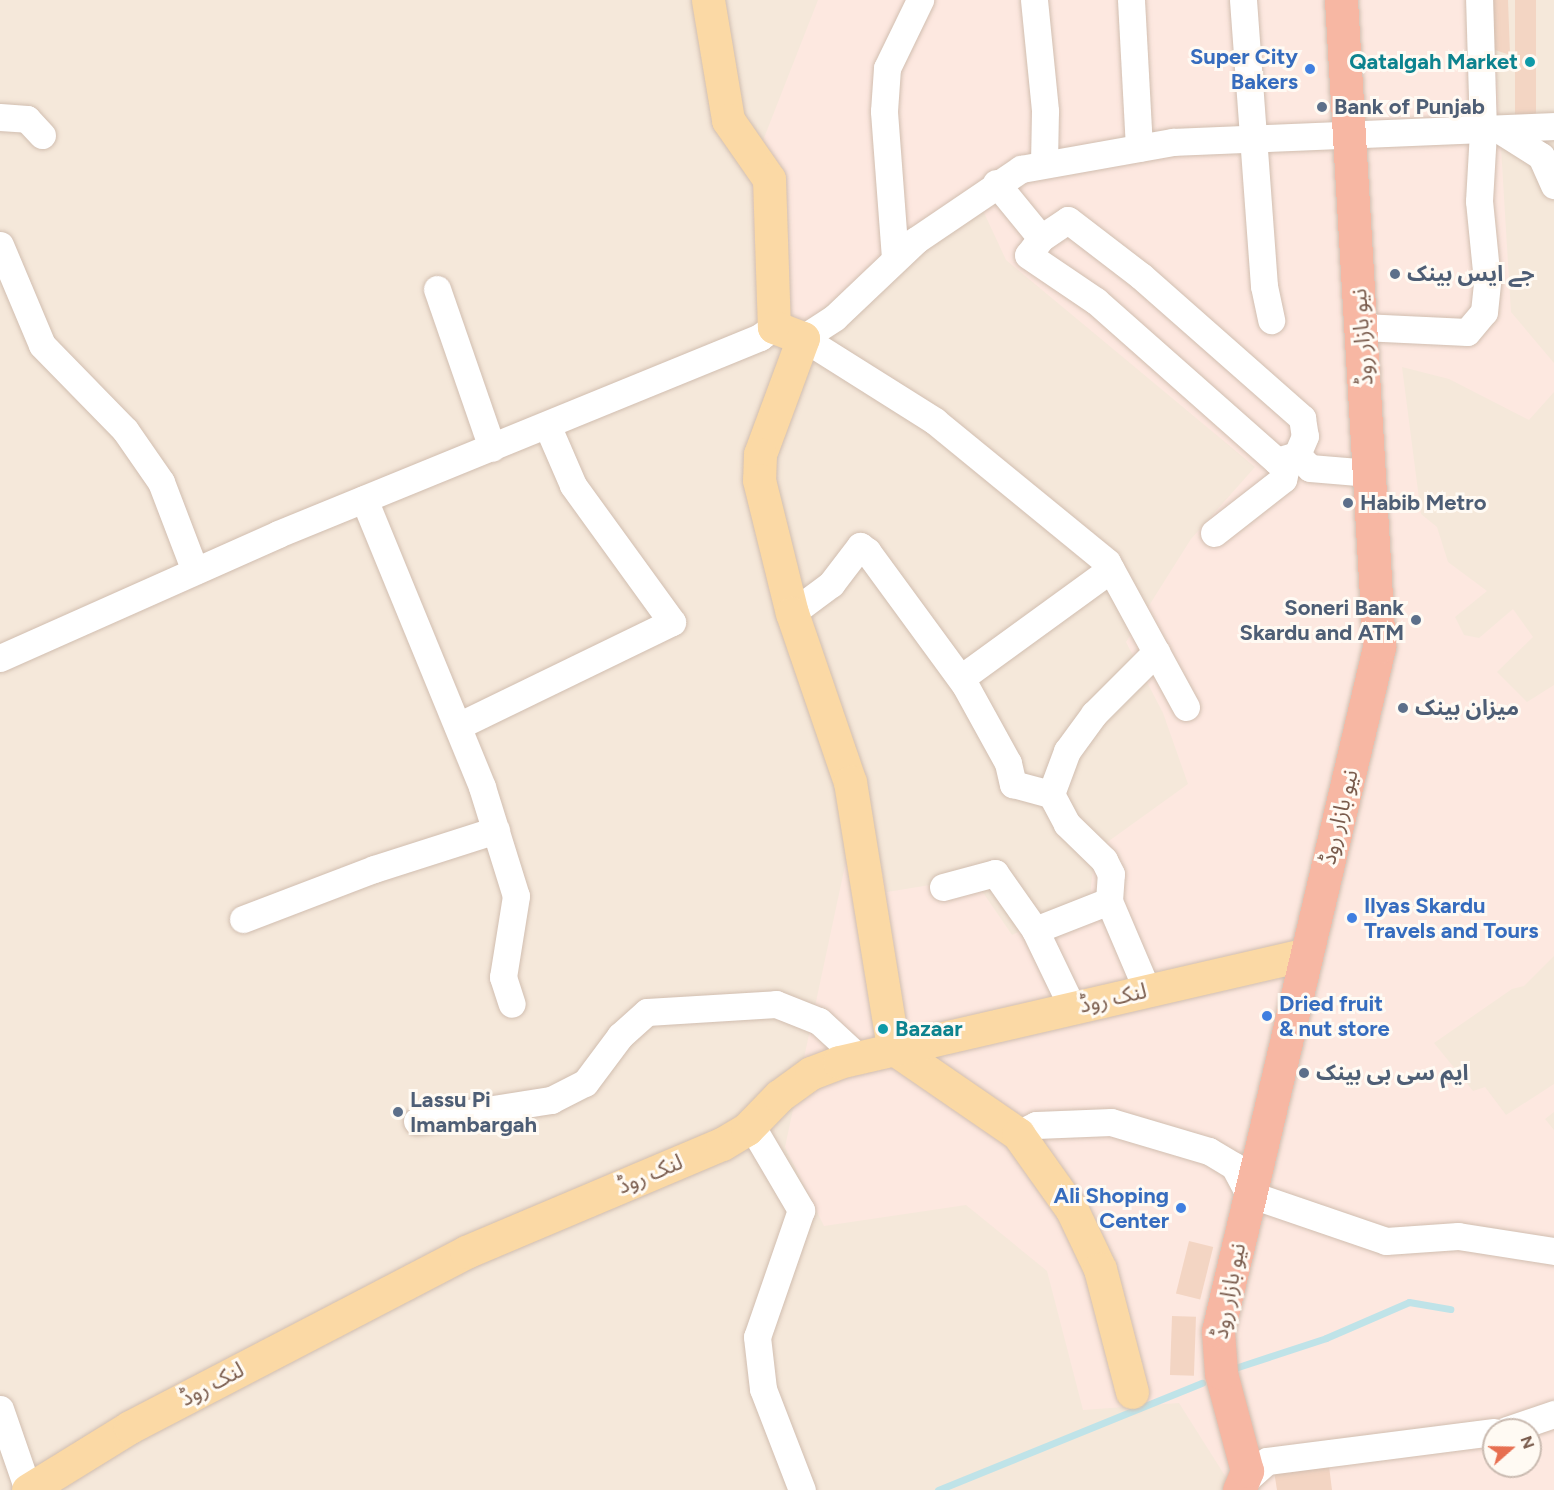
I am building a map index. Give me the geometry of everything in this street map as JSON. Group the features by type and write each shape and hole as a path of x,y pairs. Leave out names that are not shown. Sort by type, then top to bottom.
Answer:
{"highway":[{"name":"نیو بازار روڈ","path":"1240,1487 1247,1471 1221,1373 1218,1331 1303,955 1379,646 1341,0"}],"main road":[{"path":"708,0 728,120 769,179 788,332 760,454 759,480 792,613 850,782 893,1048 1018,1134 1072,1210 1100,1269 1132,1392"},
{"name":"لنک روڈ","path":"28,1490 130,1427 381,1294 466,1252 722,1144 751,1125 779,1096 811,1073 893,1048 1303,955"}],"street":[{"path":"895,258 884,111 887,68 920,0"},
{"path":"1034,0 1045,111 1044,164"},
{"path":"1131,0 1139,148"},
{"path":"1243,0 1252,142 1270,320"},
{"path":"1362,327 1467,332 1484,312 1487,281 1479,201 1493,131 1479,0"},
{"path":"0,117 27,119 42,135"},
{"path":"0,658 364,499 547,425 788,332 835,317 895,258 996,183 1044,164 1173,142 1252,142 1554,126"},
{"path":"1493,131 1541,156 1554,185"},
{"path":"996,183 1041,238"},
{"path":"1214,533 1283,479 1287,458 1305,436 1302,418 1141,276 1068,220 1041,238 1028,255 1096,300 1287,458 1310,468 1370,473"},
{"path":"0,245 42,345 125,430 160,482 195,571"},
{"path":"437,289 492,447"},
{"path":"788,332 935,421 1111,569 1186,707"},
{"path":"458,726 672,622 573,485 547,425"},
{"path":"364,499 458,726 496,830 516,896 503,977 512,1004"},
{"path":"792,613 831,584 860,546 885,569 961,678 1008,763 1012,784 1051,794 1067,824 1104,860 1112,882 1109,901 1147,990"},
{"path":"961,678 1111,569"},
{"path":"1051,794 1067,751 1094,714 1156,652"},
{"path":"243,920 374,868 496,830"},
{"path":"943,887 995,873 1035,930 1072,1007"},
{"path":"1035,930 1109,901"},
{"path":"417,1121 551,1101 585,1083 620,1036 647,1012 776,1004 819,1021 858,1057"},
{"path":"1018,1134 1036,1125 1111,1122 1209,1151 1234,1166 1249,1194 1398,1244 1458,1236 1554,1251"},
{"path":"751,1125 801,1210 757,1337 763,1389 802,1490"},
{"path":"0,1408 28,1490"},
{"path":"1240,1487 1267,1461 1482,1434"}],"shaded area":[{"path":"0,0 1554,0 1554,1490 0,1490"},
{"path":"818,0 1492,0 1511,312 1554,363 1554,392 1529,420 1449,379 1402,367 1421,514 1437,527 1448,562 1487,591 1455,617 1464,635 1479,638 1513,609 1533,637 1497,672 1527,702 1554,685 1554,956 1524,986 1512,989 1434,1043 1473,1091 1485,1087 1506,1115 1554,1084 1554,1112 1545,1119 1554,1130 1554,1490 1234,1490 1179,1403 1083,1410 1047,1271 966,1205 824,1226 785,1147 862,786 887,892 973,878 1012,935 1090,896 1095,851 1188,784 1163,713 1126,642 1191,539 1255,467 1006,260 973,189 780,343 758,333 751,171"}],"building":[{"name":"Qatalgah Market","path":"1489,0 1508,0 1510,55 1492,49"},
{"name":"Qatalgah Market","path":"1515,0 1536,0 1536,124 1515,124"},
{"path":"1189,1241 1213,1247 1200,1299 1176,1293"},
{"path":"1172,1316 1196,1317 1194,1376 1170,1375"},
{"path":"1328,1458 1332,1490 1277,1490 1273,1465"}],"waterway":[{"path":"1238,1367 1326,1338 1409,1302 1450,1309"},
{"path":"938,1490 1202,1383"}],"place":[{"name":"Qatalgah Market","path":"1530,62"},
{"name":"Super City Bakers","path":"1310,69"},
{"name":"Bank of Punjab","path":"1322,107"},
{"name":"جے ایس بینک","path":"1395,274"},
{"name":"Habib Metro","path":"1348,503"},
{"name":"Soneri Bank Skardu and ATM","path":"1416,620"},
{"name":"میزان بینک","path":"1403,708"},
{"name":"Ilyas Skardu Travels and Tours","path":"1352,918"},
{"name":"Dried fruit & nut store","path":"1267,1016"},
{"name":"Bazaar","path":"883,1029"},
{"name":"ایم سی بی بینک","path":"1304,1073"},
{"name":"Lassu Pi Imambargah","path":"398,1112"},
{"name":"Ali Shoping Center","path":"1181,1208"}]}
